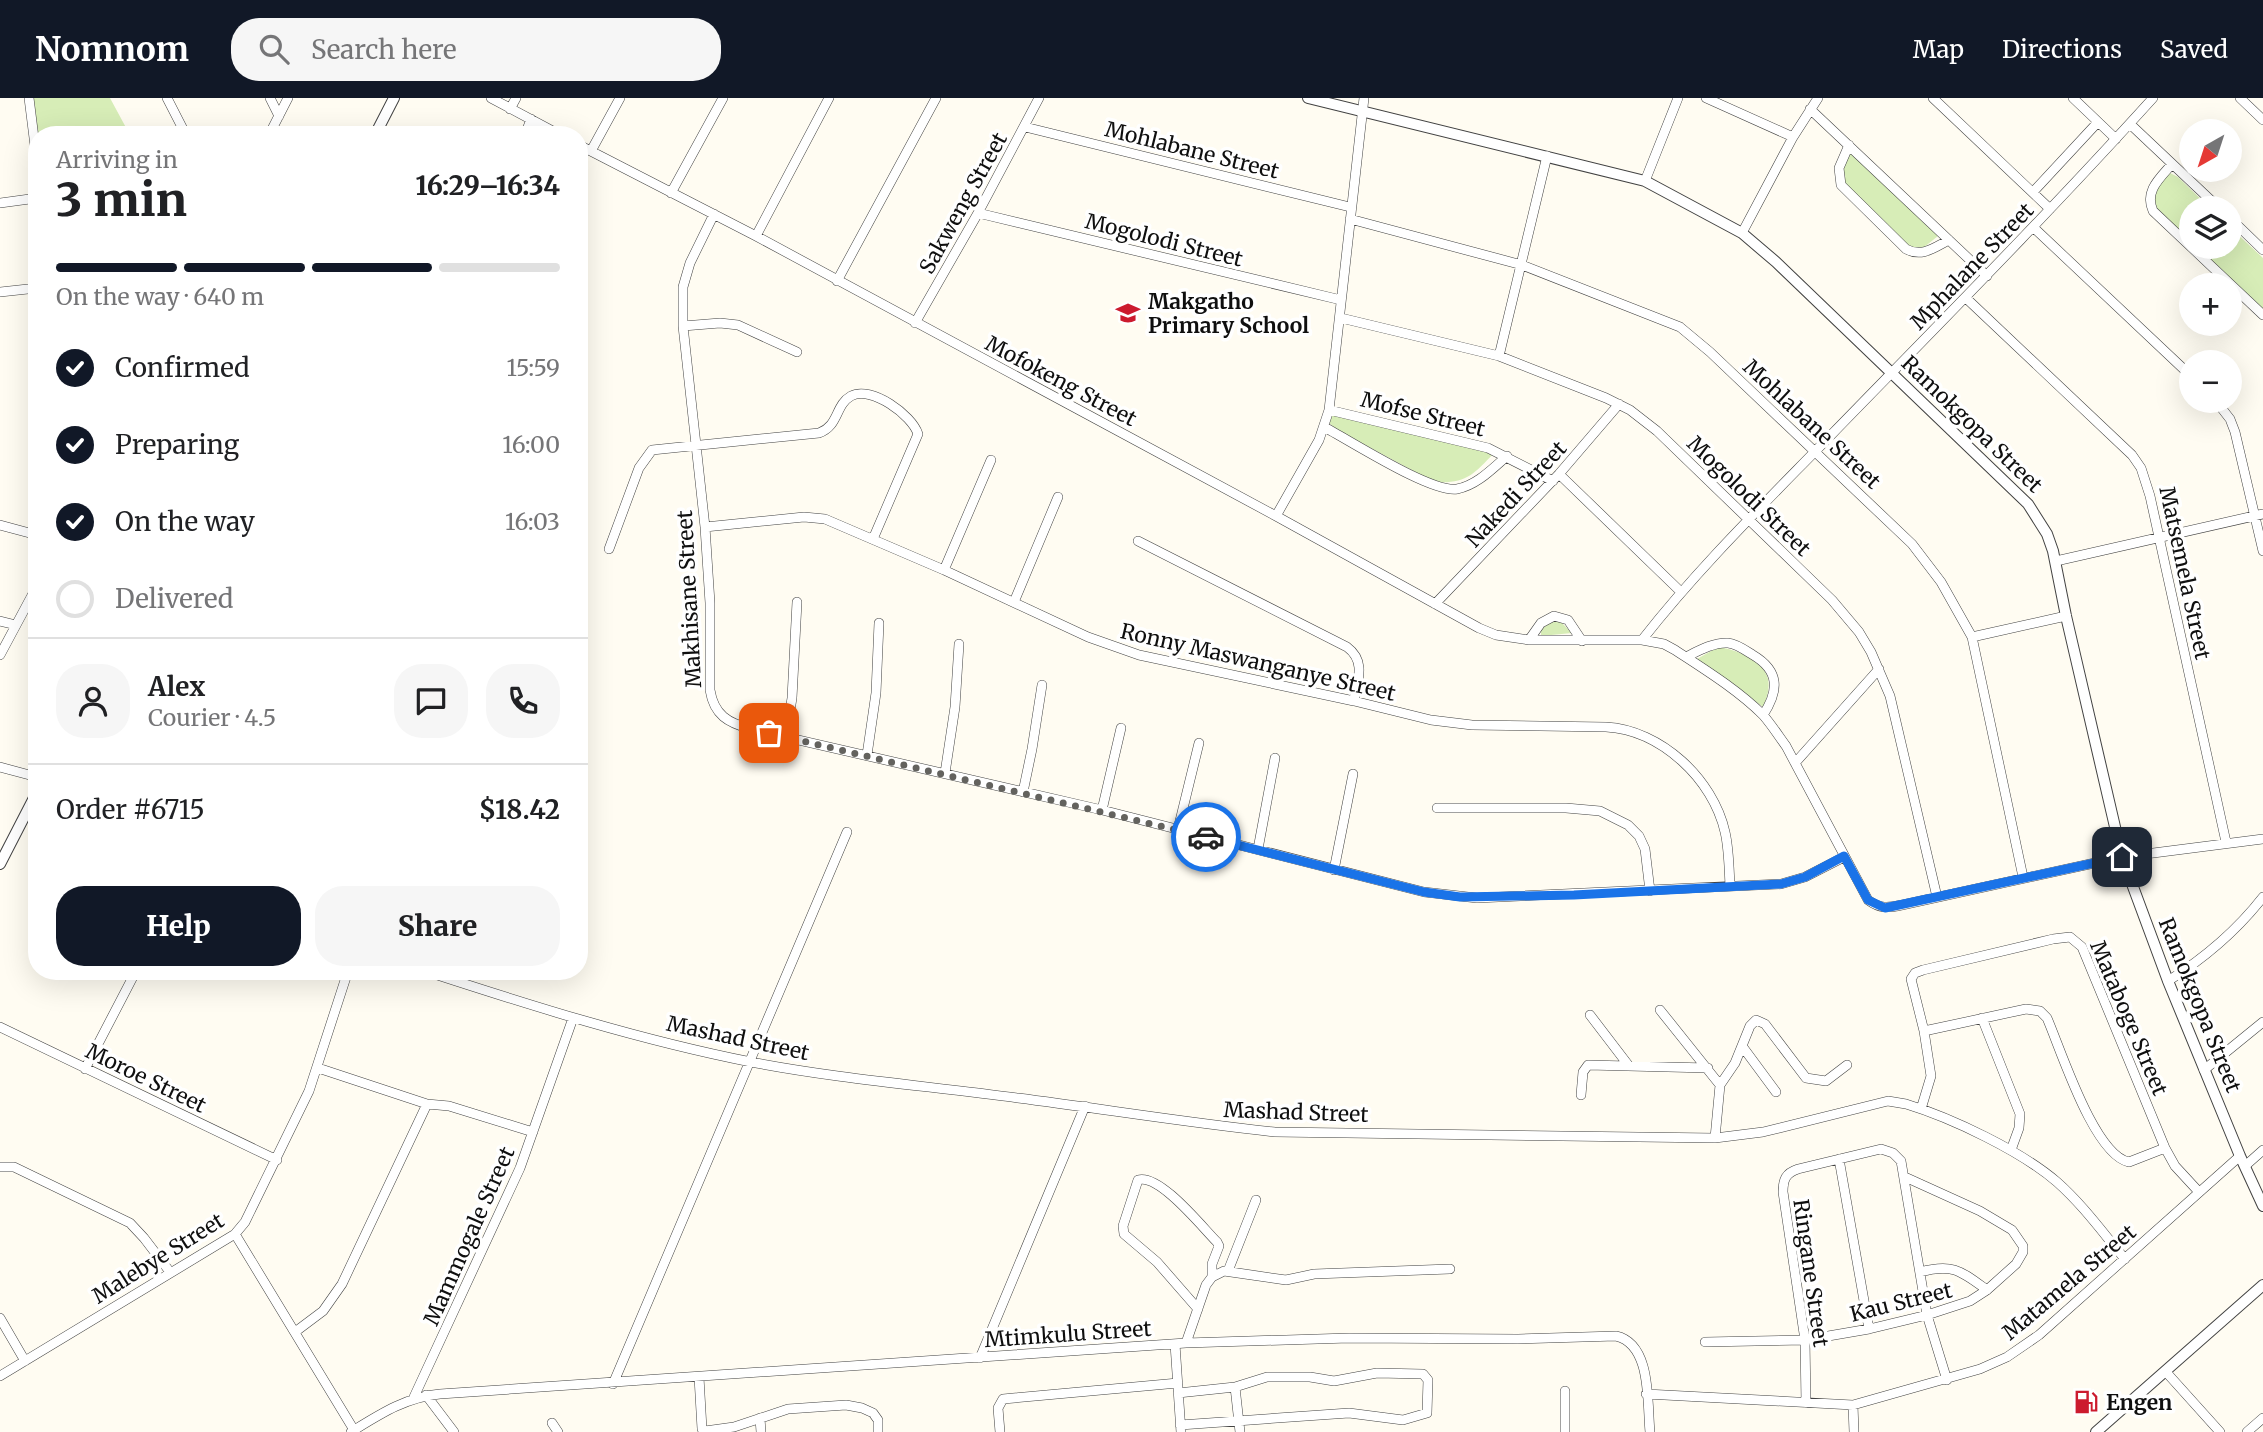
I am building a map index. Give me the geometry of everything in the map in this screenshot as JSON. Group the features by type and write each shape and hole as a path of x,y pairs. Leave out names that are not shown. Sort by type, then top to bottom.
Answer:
{"street":[{"path":"29,98 32,126"},
{"path":"167,98 181,126"},
{"path":"270,98 279,116"},
{"path":"274,126 288,98"},
{"path":"380,126 394,98"},
{"path":"491,98 543,126"},
{"path":"510,109 516,98"},
{"path":"591,151 620,98"},
{"path":"671,193 723,98"},
{"path":"755,236 829,98"},
{"path":"837,281 936,98"},
{"name":"Sakweng Street","path":"915,323 1040,98"},
{"name":"Ramokgopa Street","path":"1308,98 1645,181 1742,233 1786,271 2028,504 2047,534 2056,561 2066,616 2122,857 2168,981 2263,1206"},
{"path":"1276,516 1324,427 1329,410 1364,98"},
{"path":"1645,181 1678,98"},
{"path":"1706,98 1793,137"},
{"path":"1742,233 1793,137 1818,98"},
{"path":"1933,98 2050,209"},
{"path":"2073,98 2116,139"},
{"name":"Mphalane Street","path":"1642,640 1681,592 1815,451 1967,299 2153,98"},
{"path":"2240,98 2263,120"},
{"path":"1810,109 1987,276"},
{"path":"529,126 531,120"},
{"path":"2033,192 2098,122"},
{"path":"2130,124 2206,196"},
{"name":"Mohlabane Street","path":"1025,127 1350,207"},
{"path":"1850,145 1839,168 1841,185 1906,248 1911,252 1924,252 1949,240"},
{"name":"Mofokeng Street","path":"588,150 755,236 1496,635 1529,640 1642,640 1664,644 1686,657 1763,715 1786,746 1868,900 1885,908 1937,897"},
{"path":"1499,356 1547,156"},
{"path":"2172,164 2153,187 2149,200 2153,211 2263,315"},
{"path":"0,203 28,199"},
{"name":"Mogolodi Street","path":"978,213 1341,300"},
{"name":"Makhisane Street","path":"714,215 684,278 683,326 705,527 711,626 709,682 712,703 724,719 1102,810 1424,892 1477,898 1760,886 1792,881 1814,873 1844,856"},
{"name":"Mohlabane Street","path":"1350,219 1522,265 1681,327 1893,524 1926,560 1972,637 2023,877"},
{"path":"2034,227 2179,365"},
{"path":"2242,230 2263,250"},
{"path":"0,292 28,289"},
{"name":"Matsemela Street","path":"1967,299 2132,455 2146,481 2226,842"},
{"name":"Mogolodi Street","path":"1340,317 1499,356 1619,404 1657,431 1846,615 1859,632 1879,668 1890,696 1937,897"},
{"path":"683,326 720,323 738,325 797,352"},
{"path":"609,550 639,468 652,450 819,433 830,427 851,396 865,394 886,402 908,418 918,434 873,539"},
{"name":"Nakedi Street","path":"1435,604 1556,477 1619,404"},
{"name":"Mofse Street","path":"1329,410 1471,443 1556,477 1681,592"},
{"path":"2225,413 2235,432 2259,514 2263,551"},
{"name":"Mofse Street","path":"1324,427 1442,489 1460,489 1469,485 1507,456"},
{"path":"944,570 991,460"},
{"path":"1014,602 1058,497"},
{"path":"2056,561 2259,514"},
{"name":"Ronny Maswanganye Street","path":"705,527 815,517 873,539 1122,650 1452,724 1614,727 1639,733 1694,772 1706,788 1725,830 1730,886"},
{"path":"0,524 28,532"},
{"path":"1138,541 1347,647 1358,658 1360,666 1354,701"},
{"path":"786,736 793,688 797,602"},
{"path":"0,654 28,603"},
{"path":"1529,640 1541,623 1554,616 1567,620 1582,641"},
{"path":"1972,637 2066,616"},
{"path":"0,621 16,625"},
{"path":"867,755 876,693 879,623"},
{"path":"945,773 955,707 959,643"},
{"path":"1686,657 1709,647 1729,643 1758,658 1770,670 1774,679 1773,697 1763,715"},
{"path":"1795,763 1879,668"},
{"path":"1023,792 1042,685"},
{"path":"1102,810 1121,728"},
{"path":"1178,829 1199,743"},
{"path":"1258,849 1275,758"},
{"path":"0,767 28,775"},
{"path":"1334,870 1353,774"},
{"path":"1437,808 1566,808 1600,811 1628,825 1639,836 1645,849 1650,891"},
{"path":"0,864 28,810"},
{"path":"613,1384 847,832"},
{"path":"1937,897 2122,857 2263,839"},
{"path":"2168,981 2226,936 2263,897"},
{"name":"Mataboge Street","path":"1921,1109 1931,1076 1924,1031 1911,979 1915,973 2053,939 2074,939 2082,947 2165,1148 2175,1166 2199,1192"},
{"path":"85,1069 131,980"},
{"name":"Malebye Street","path":"0,1376 235,1234 276,1160 318,1068 345,980"},
{"name":"Mashad Street","path":"453,980 573,1018 750,1062 1275,1132 1715,1138 1763,1132 1888,1101 1921,1109 2011,1150 2034,1164 2067,1192 2125,1259"},
{"path":"1924,1031 2026,1009 2040,1011 2047,1018 2096,1131 2110,1151 2129,1162 2165,1148"},
{"path":"1660,1010 1720,1085"},
{"path":"1590,1014 1629,1066"},
{"name":"Mammogale Street","path":"414,1397 510,1191 573,1018"},
{"path":"1983,1018 2020,1114 2019,1128 2011,1150"},
{"path":"1715,1138 1720,1085 1735,1063 1750,1026 1759,1020 1765,1024 1805,1078 1826,1080 1847,1065"},
{"path":"2204,1070 2263,1022"},
{"name":"Moroe Street","path":"0,1027 276,1160"},
{"path":"1742,1046 1776,1092"},
{"path":"1581,1095 1585,1067 1708,1068"},
{"path":"318,1068 427,1104 449,1106 533,1132"},
{"path":"295,1332 324,1311 342,1284 427,1104"},
{"path":"980,1357 1085,1106"},
{"name":"Ringane Street","path":"1806,1403 1805,1340 1783,1181 1793,1171 1881,1149 1893,1153 1901,1161 1905,1177"},
{"name":"Matamela Street","path":"1646,1394 1853,1405 1980,1369 2021,1349 2199,1192 2242,1161 2263,1150"},
{"path":"1839,1159 1870,1329"},
{"path":"0,1167 14,1167 124,1219 144,1238 170,1272"},
{"path":"1905,1177 1927,1315 1947,1380"},
{"name":"Kau Street","path":"1705,1342 1805,1340 1870,1329 1927,1315 1970,1301 1987,1290 2021,1258 2023,1245 2004,1224 1905,1177"},
{"path":"1198,1309 1157,1262 1124,1234 1123,1226 1138,1180 1150,1180 1166,1191 1217,1242 1219,1247 1212,1264 1212,1277"},
{"path":"1228,1271 1256,1200"},
{"path":"235,1234 353,1431 414,1397"},
{"path":"1920,1272 1942,1268 1955,1269 1987,1290"},
{"path":"1186,1343 1206,1285 1219,1273 1228,1271 1286,1279 1314,1274 1450,1269"},
{"path":"2096,1432 2263,1285"},
{"path":"0,1318 25,1361"},
{"name":"Mtimkulu Street","path":"414,1397 1186,1343 1336,1338 1518,1339 1616,1336 1630,1340 1639,1353 1650,1432"},
{"path":"1000,1432 998,1408 1003,1399 1178,1388 1235,1387 1258,1379 1286,1376 1334,1381 1384,1373 1423,1374 1428,1380 1427,1413 1409,1420 1349,1413 1181,1428 1178,1388 1175,1344"},
{"path":"2166,1372 2220,1432"},
{"path":"699,1377 703,1432 733,1427 788,1409 846,1405 873,1413 878,1420 878,1432"},
{"path":"1235,1387 1240,1432"},
{"path":"1565,1432 1566,1391"},
{"path":"426,1395 454,1432"},
{"path":"1853,1405 1854,1432"},
{"path":"760,1418 761,1432"},
{"path":"2247,1432 2263,1418"},
{"path":"552,1423 558,1432"}],"green space":[{"path":"32,98 110,98 125,126 36,126"},
{"path":"1850,151 1938,236 1923,248 1906,247 1842,183 1840,170"},
{"path":"2168,172 2178,177 2179,182 2183,182 2198,196 2179,196 2179,231 2151,204 2152,190"},
{"path":"2242,238 2263,258 2263,310 2242,291 2242,273 2223,273 2208,259 2242,259"},
{"path":"1337,415 1494,453 1462,480 1434,482 1339,431 1329,423 1328,417"},
{"path":"1553,620 1560,621 1572,633 1541,636 1541,630"},
{"path":"1718,647 1748,657 1761,666 1769,686 1763,707 1697,659"}],"way so far":[{"path":"769,733 1102,810 1206,837"}],"place":[{"name":"Makgatho Primary School","path":"1128,313"},
{"name":"Engen","path":"2086,1402"}],"route":[{"path":"1206,837 1424,892 1477,898 1781,884 1805,877 1844,856 1868,900 1885,908 2122,857"}]}
